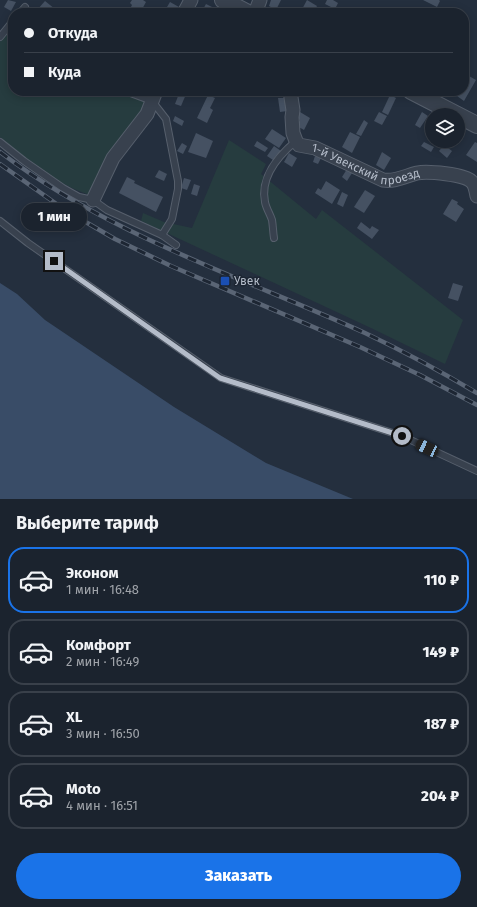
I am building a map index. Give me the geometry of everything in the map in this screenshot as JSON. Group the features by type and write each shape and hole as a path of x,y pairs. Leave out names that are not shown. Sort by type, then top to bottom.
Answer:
{"street":[{"path":"222,0 238,8"},
{"path":"93,200 113,158 147,114 154,96"},
{"name":"1-й Увекский проезд","path":"291,96 293,110 293,133 296,142 299,145 315,148 383,180 396,180 418,173 444,173 474,176 477,196"},
{"path":"421,96 477,125"}],"lane":[{"path":"0,37 8,27"},
{"path":"154,96 166,119 178,181 178,189 172,219 162,235"},
{"path":"0,142 63,188 79,197 93,200 107,210 162,235 176,245"},
{"path":"274,238 271,219 265,202 267,175 285,150 296,142"},
{"path":"0,221 28,243 220,378 402,436 477,470"}],"green space":[{"path":"8,33 8,96 148,96 154,109 116,158 99,197 72,188 59,181 46,173 0,137 0,42"},
{"path":"229,140 266,164 261,174 316,219 322,210 463,320 445,364 141,221 143,213 164,222 192,228"}],"water":[{"path":"0,283 17,294 45,320 174,407 266,463 353,499 0,499"}],"building":[{"path":"8,0 16,2 13,8 8,8 8,9 4,7"},
{"path":"132,0 143,0 146,2 143,8 130,8 132,5 130,3"},
{"path":"271,0 281,0 277,8 269,6"},
{"path":"307,0 317,6 316,8 303,8"},
{"path":"327,0 333,0 338,3 336,8 325,4"},
{"path":"423,0 439,0 440,1 437,7"},
{"path":"45,1 54,8 39,8"},
{"path":"170,2 179,7 169,8 167,7"},
{"path":"206,4 214,8 204,8"},
{"path":"469,76 476,80 469,92"},
{"path":"178,96 185,96 181,106 175,104"},
{"path":"208,96 215,98 210,108 213,110 207,123 197,118"},
{"path":"390,96 396,98 388,115 382,112"},
{"path":"457,96 467,96 464,101"},
{"path":"278,98 286,98 287,111 280,112"},
{"path":"300,112 310,118 304,130 297,126 300,120 297,118"},
{"path":"379,112 387,116 382,125 374,121"},
{"path":"422,112 425,114 425,120 420,128 415,125"},
{"path":"175,116 184,121 182,126 173,121"},
{"path":"364,120 368,123 361,136 356,134"},
{"path":"272,129 286,138 279,148 265,139"},
{"path":"350,132 360,137 352,153 342,147"},
{"path":"196,133 213,141 206,158 188,152"},
{"path":"257,141 268,148 265,152 254,146"},
{"path":"424,142 425,148 433,148 431,152 421,146"},
{"path":"475,142 477,143 477,162 466,155"},
{"path":"182,143 187,146 183,154 177,151"},
{"path":"274,146 281,151 278,157 276,156 273,160 267,156"},
{"path":"442,148 448,148 452,151 447,158 439,151"},
{"path":"382,152 391,158 384,170 376,165"},
{"path":"289,153 297,158 292,167 284,162"},
{"path":"315,156 321,158 318,164 313,162"},
{"path":"347,169 352,173 347,181 342,177"},
{"path":"159,170 167,174 164,181 155,177"},
{"path":"127,177 135,181 134,183 163,197 156,212 119,193"},
{"path":"184,178 191,180 187,190 181,188"},
{"path":"326,181 340,190 332,204 315,193 318,188 321,190"},
{"path":"194,184 200,186 197,196 191,194"},
{"path":"365,190 375,196 364,213 354,207"},
{"path":"342,192 348,195 343,207 337,204"},
{"path":"452,199 458,202 457,204 464,209 456,222 443,214"},
{"path":"361,222 370,229 372,226 379,230 372,239 357,228"},
{"path":"453,283 463,286 458,301 448,298"}],"railway":[{"path":"0,152 42,181 131,231 177,253 365,333 477,393"},
{"path":"0,164 65,210 115,239 171,266 360,347 420,375 477,405"}],"place":[{"name":"Увек","path":"225,281"}],"route":[{"path":"54,261 220,378 402,436"}]}
